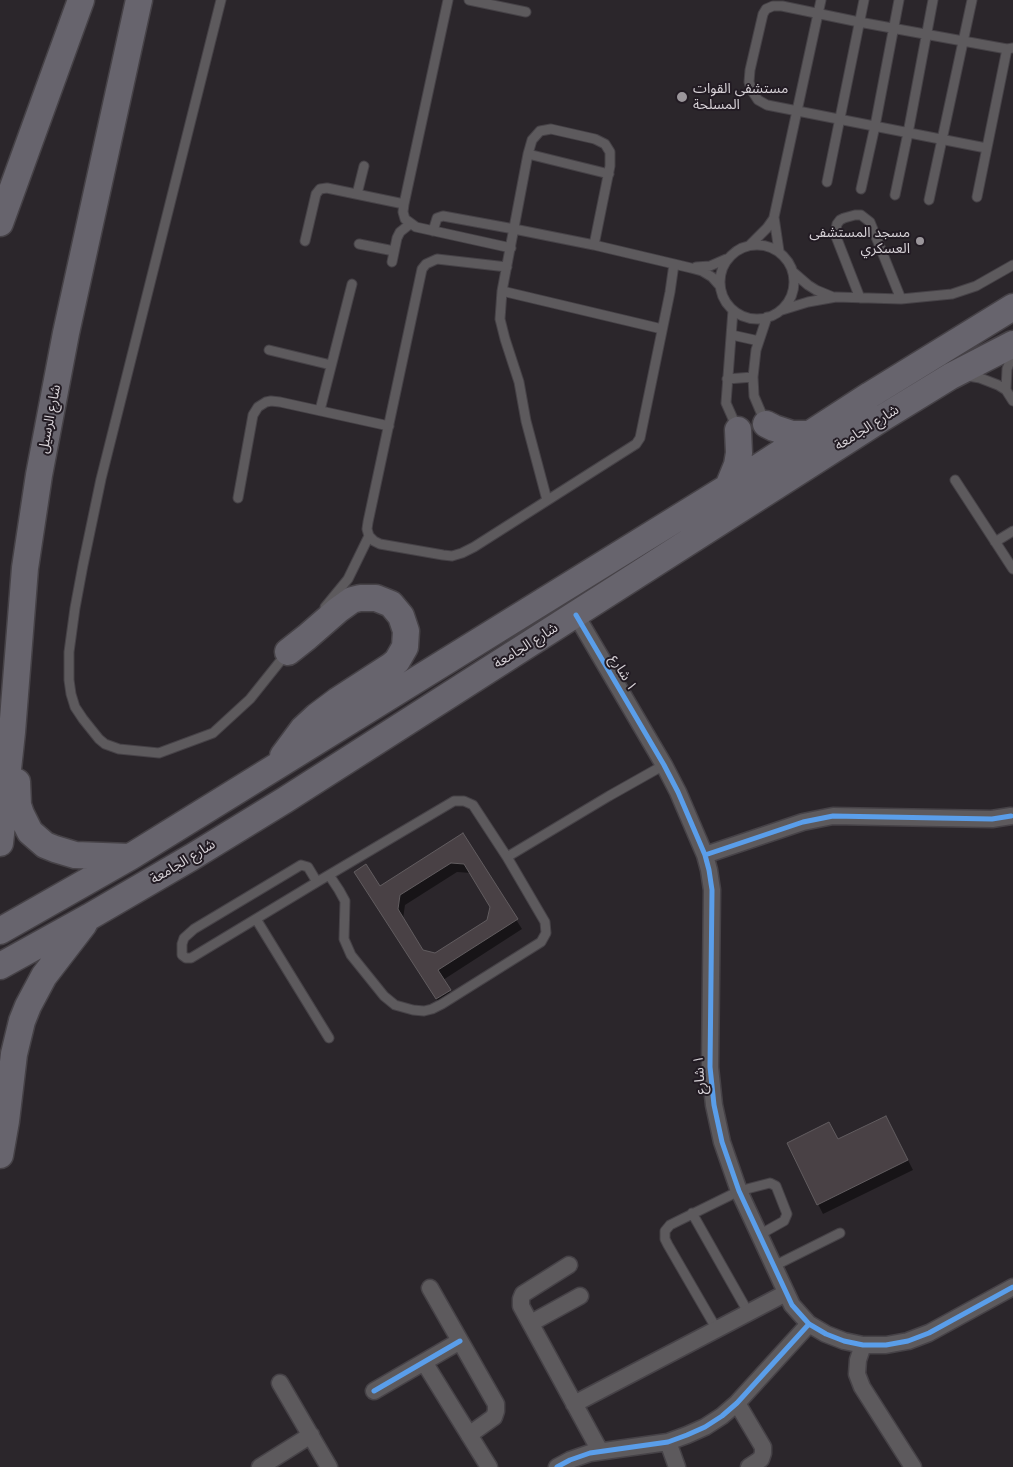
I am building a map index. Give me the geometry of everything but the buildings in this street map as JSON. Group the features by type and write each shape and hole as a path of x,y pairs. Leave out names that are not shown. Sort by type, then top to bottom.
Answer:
{"main road":[{"name":"شارع الرسيل","path":"0,843 5,753 16,673 25,568 39,475 66,333 139,0"},
{"path":"0,223 64,45 75,5"},
{"name":"شارع الجامعة","path":"0,931 130,858 728,487 775,440 774,428 792,434 811,434 870,395 1013,307"},
{"name":"شارع الجامعة","path":"0,966 89,917 285,800 884,417 950,376 1013,344"},
{"path":"728,487 735,471 739,454 738,430"},
{"path":"273,769 295,739 317,716 397,661 405,647 406,631 402,616 391,604 376,598 360,598 352,600 338,610 307,638 288,652"},
{"path":"16,673 21,712 17,784 18,805 25,824 37,839 54,849 75,854 130,858"},
{"path":"0,1155 14,1054 25,1014 44,976 89,917"}],"street":[{"name":"١ شارع","path":"576,615 664,765 685,806 705,855 712,890 710,1067 714,1105 722,1142 740,1191 792,1305 809,1324 826,1334 844,1341 864,1345 886,1345 908,1341 929,1333 1013,1287"},
{"path":"705,855 803,822 834,816 992,819 1011,816"},
{"path":"569,1265 523,1294 521,1306 600,1450"},
{"path":"430,1288 496,1404 494,1417 469,1434"},
{"path":"574,1404 786,1293"},
{"path":"531,1323 580,1296"},
{"path":"557,1467 580,1456 600,1450 668,1442 705,1426 722,1416 737,1403 809,1324"},
{"path":"374,1391 460,1341"},
{"path":"864,1345 858,1360 857,1374 862,1387 913,1467"},
{"path":"424,1362 490,1467"},
{"path":"280,1383 330,1467"},
{"path":"737,1403 763,1447 761,1459 749,1467"},
{"path":"260,1467 282,1461 311,1435"},
{"path":"668,1442 677,1467"}],"lane":[{"path":"221,0 101,479 84,556 69,652 69,680 75,707 99,739 119,749 159,753 213,733 250,699 348,579 369,536"},
{"path":"448,0 403,212 405,219 416,227 511,248"},
{"path":"469,0 526,12"},
{"path":"821,0 774,217 764,233 750,245 735,251 723,265 720,274 723,298 733,310 753,319 768,317 782,310 808,302 836,298 901,299 939,296 964,290 988,280 1013,265"},
{"path":"827,182 864,0"},
{"path":"861,188 900,0"},
{"path":"895,195 933,0"},
{"path":"929,200 972,0"},
{"path":"977,196 986,148 1010,48 963,41 782,6 773,6 766,9 763,14 755,48 749,82 752,92 758,100 767,106 986,148"},
{"path":"547,500 526,421 519,382 500,319 502,291 528,154 532,140 540,132 552,129 595,139 605,144 610,152 609,174 594,245"},
{"path":"528,154 609,174"},
{"path":"357,194 364,166"},
{"path":"305,241 317,191 323,188 404,204"},
{"path":"860,298 835,234 840,220 855,215 861,216 870,222 901,299"},
{"path":"433,231 438,218 442,216 514,229 594,245 702,271 712,277 720,286"},
{"path":"774,217 779,251 793,272 812,288 836,298"},
{"path":"392,262 396,238 410,224"},
{"path":"359,244 394,251"},
{"path":"750,245 762,245 779,251"},
{"path":"691,268 710,266 728,258"},
{"path":"507,267 443,259 431,261 422,269 368,522 369,536 380,544 452,556 462,553 636,444 640,438 674,264"},
{"path":"782,310 791,296 793,272"},
{"path":"320,410 352,284"},
{"path":"502,291 662,330"},
{"path":"733,310 726,403 754,461"},
{"path":"768,317 756,350 753,377 754,396 775,440"},
{"path":"732,335 759,341"},
{"path":"269,350 331,365"},
{"path":"1006,390 1007,369 1013,353"},
{"path":"950,376 980,378 998,385 1006,390 1013,401"},
{"path":"727,379 753,377"},
{"path":"238,498 253,415 258,407 266,402 276,401 389,426"},
{"path":"955,480 1013,569"},
{"path":"995,542 1013,531"},
{"path":"507,857 664,765"},
{"path":"317,882 308,867 301,865 297,867 194,929 184,938 182,955 190,958 317,882 454,801 464,801 473,805 507,857 545,922 546,933 541,942 442,1004 424,1012 413,1010 395,1005 388,1000 351,955 344,939 345,901 340,890 329,875"},
{"path":"256,919 329,1038"},
{"path":"716,1328 665,1239 666,1232 670,1225 692,1213 740,1191 770,1183 776,1186 787,1214 784,1221 760,1235"},
{"path":"692,1213 748,1312"},
{"path":"774,1266 840,1233"}],"cycle path":[{"path":"576,615 664,765 678,792 705,855 712,890 710,1067 714,1105 722,1142 739,1191 792,1305 809,1324 826,1334 844,1341 863,1345 886,1345 908,1341 929,1333 1013,1287"},
{"path":"705,855 803,822 833,816 992,819 1011,816"},
{"path":"557,1467 590,1453 668,1442 705,1427 737,1403 809,1324"},
{"path":"374,1391 460,1341"}],"place":[{"name":"مستشفى القوات المسلحة","path":"682,97"},
{"name":"مسجد المستشفى العسكري","path":"920,241"}]}
